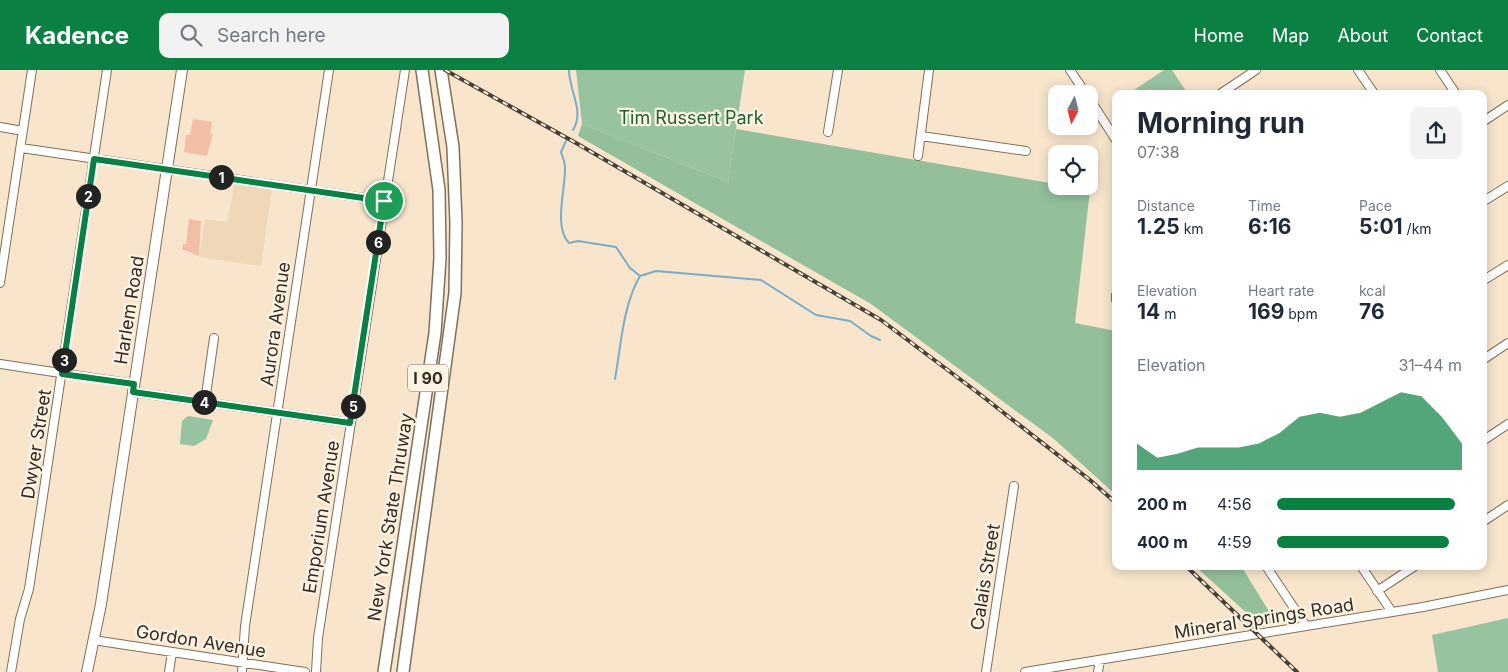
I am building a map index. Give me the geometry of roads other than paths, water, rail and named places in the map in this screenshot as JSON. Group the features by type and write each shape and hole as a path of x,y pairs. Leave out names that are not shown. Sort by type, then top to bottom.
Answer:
{"highway":[{"name":"New York State Thruway","path":"384,672 424,414 436,314 440,258 439,190 422,70"},
{"name":"New York State Thruway","path":"403,672 455,293 456,223 453,147 442,70"}],"main road":[{"name":"Harlem Road","path":"87,672 101,604 182,70"}],"street":[{"path":"0,284 32,70"},
{"name":"Dwyer Street","path":"11,672 20,618 29,589 107,70"},
{"name":"Aurora Avenue","path":"242,672 245,626 329,70"},
{"name":"Emporium Avenue","path":"316,672 318,638 405,70"},
{"path":"828,132 838,70"},
{"path":"918,156 930,70"},
{"path":"1070,70 1080,85"},
{"path":"1226,90 1256,70"},
{"path":"1358,70 1372,90"},
{"path":"1440,70 1453,90"},
{"path":"1487,118 1508,105"},
{"path":"1098,112 1112,134"},
{"path":"0,127 23,131"},
{"path":"921,136 1026,151"},
{"path":"20,148 384,201"},
{"path":"1487,200 1508,186"},
{"path":"1487,278 1508,265"},
{"path":"205,402 214,338"},
{"path":"1487,357 1508,343"},
{"path":"0,364 205,402 350,423"},
{"path":"1487,438 1508,424"},
{"name":"Calais Street","path":"986,672 1014,486"},
{"path":"1487,519 1508,505"},
{"path":"1269,570 1306,626"},
{"path":"1364,570 1392,612"},
{"path":"1378,591 1409,570"},
{"name":"Mineral Springs Road","path":"1025,672 1392,612 1507,589"},
{"name":"Gordon Avenue","path":"93,640 305,672"},
{"path":"169,672 172,652"},
{"path":"1098,672 1100,660"}],"waterway":[{"path":"569,70 577,108 576,123 573,130"},
{"path":"566,141 561,152 565,167 561,206 564,236 569,243 578,241 616,247 630,268 640,276"},
{"path":"615,379 623,326 634,287 640,276 656,271 761,280 816,315 850,321 880,340"}],"railway":[{"path":"445,70 576,143 881,320 977,392 1090,480 1112,499"},
{"path":"1190,570 1297,672"}],"park label":[{"name":"Tim Russert Park","path":"691,117"}]}
